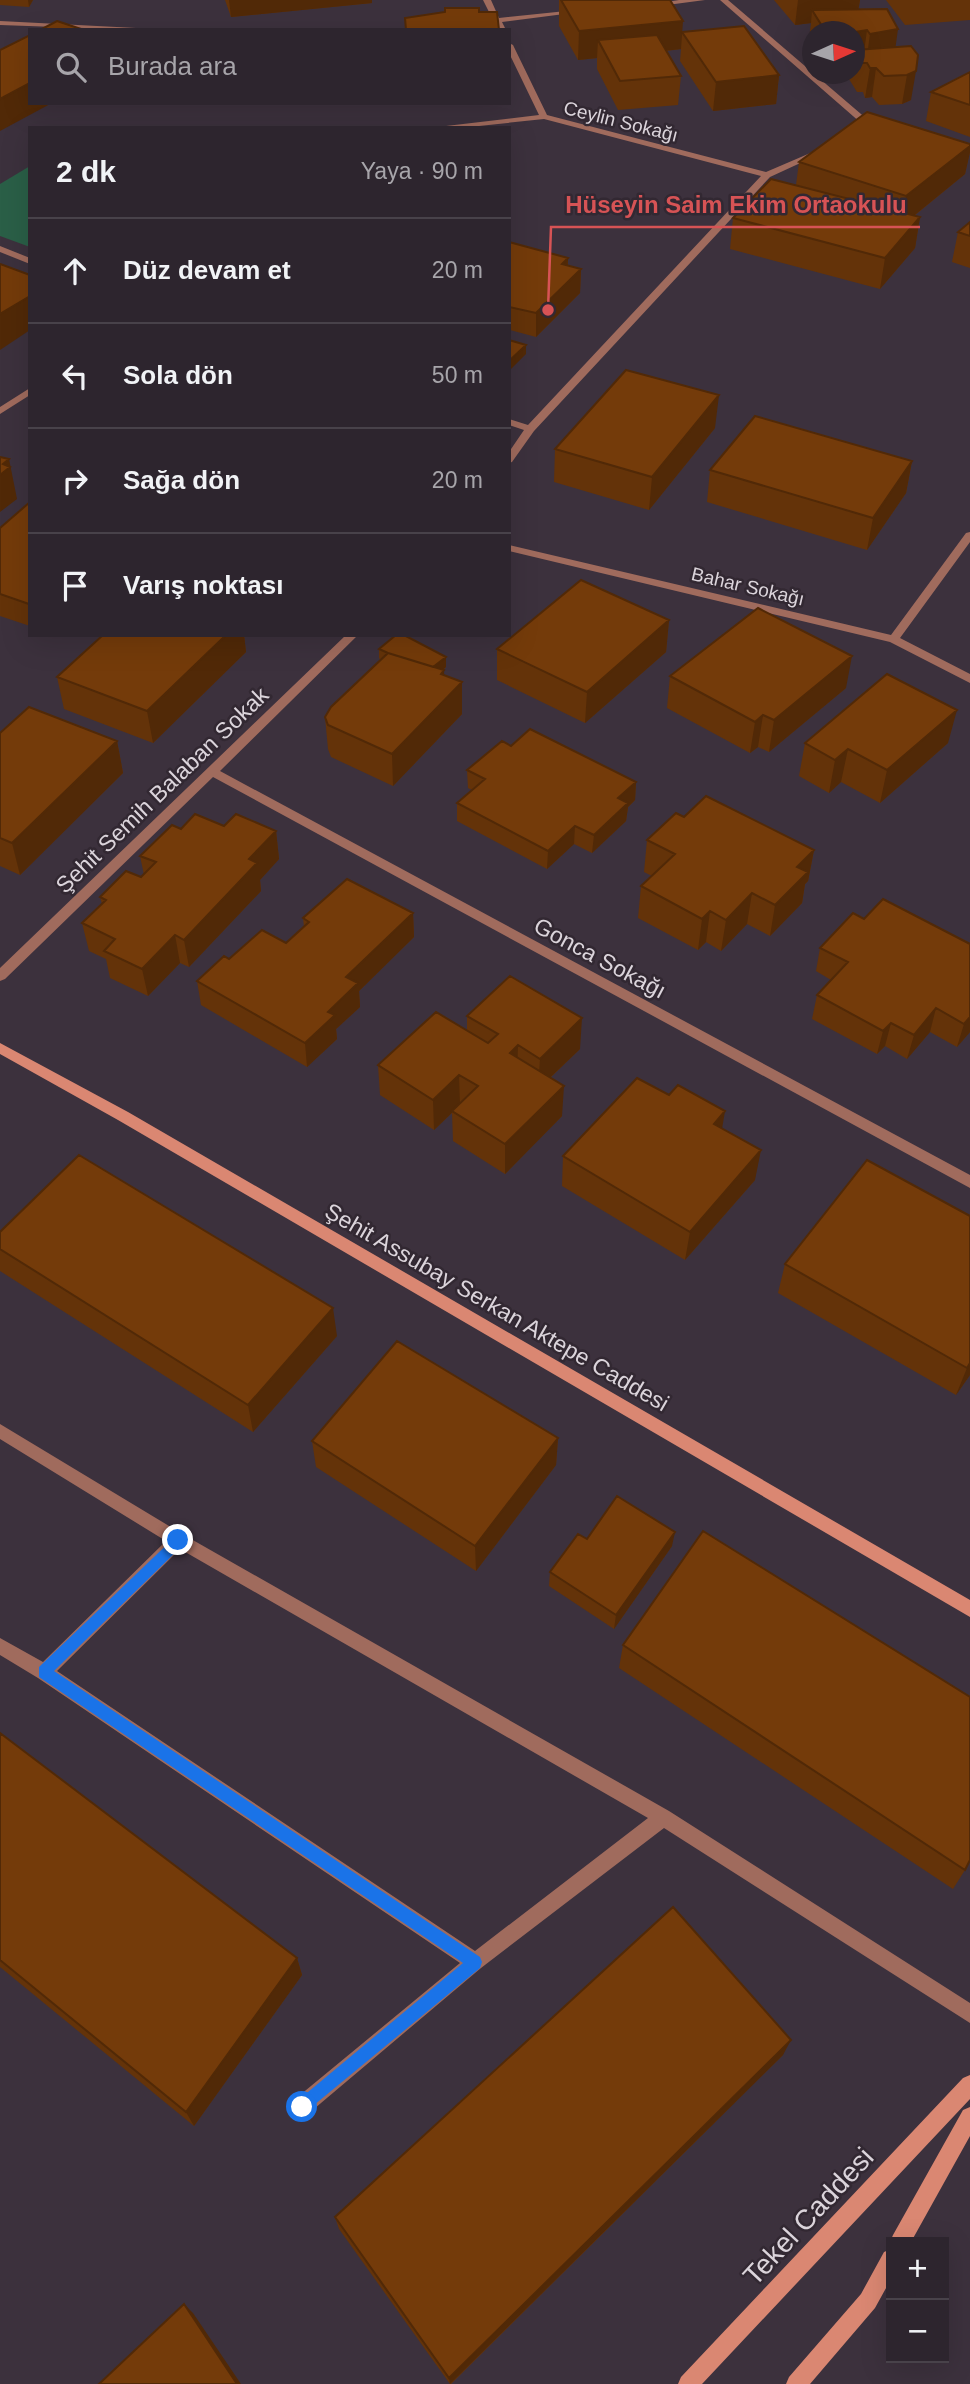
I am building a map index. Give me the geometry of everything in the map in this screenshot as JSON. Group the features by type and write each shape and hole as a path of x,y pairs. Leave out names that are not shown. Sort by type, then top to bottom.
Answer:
{"street":[{"path":"487,0 501,28"},
{"path":"647,5 701,0"},
{"path":"724,0 873,128 885,132"},
{"path":"472,23 593,11"},
{"path":"0,23 97,28"},
{"name":"Ceylin Sokağı","path":"511,48 544,117 767,175"},
{"path":"453,126 544,117"},
{"path":"861,133 873,128"},
{"path":"511,457 530,429 767,175 826,149"},
{"path":"0,249 28,260"},
{"path":"0,411 28,392"},
{"path":"511,423 530,429"},
{"path":"894,639 970,535"},
{"name":"Bahar Sokağı","path":"511,548 894,639 970,679"},
{"name":"Şehit Semih Balaban Sokak","path":"0,976 351,637"},
{"name":"Gonca Sokağı","path":"211,771 970,1182"},
{"name":"Şehit Assubay Serkan Aktepe Caddesi","path":"0,1048 123,1115 970,1609"},
{"path":"0,1431 178,1540 663,1817 970,2014"},
{"path":"44,1672 178,1540"},
{"path":"0,1646 44,1672 475,1962"},
{"path":"302,2107 475,1962 663,1817"},
{"name":"Tekel Caddesi","path":"688,2384 970,2085"},
{"path":"903,2237 970,2117"},
{"path":"796,2384 867,2301 886,2268"}],"green space":[{"path":"28,167 28,246 0,236 0,184"}],"building":[{"path":"561,0 670,0 683,21 579,31"},
{"path":"445,8 479,8 479,12 497,12 499,28 406,28 405,18 445,12"},
{"path":"887,9 898,29 870,34 865,30 865,21 819,21 812,10"},
{"path":"57,21 78,28 44,28"},
{"path":"744,26 779,75 716,82 682,32"},
{"path":"657,35 681,76 620,81 598,40"},
{"path":"28,36 28,84 0,99 0,50"},
{"path":"911,46 918,55 916,71 907,75 884,76 865,63 865,49"},
{"path":"970,72 970,105 931,92"},
{"path":"867,112 970,146 906,196 799,162"},
{"path":"771,179 920,217 885,258 733,218"},
{"path":"970,222 970,236 958,232"},
{"path":"511,243 568,258 562,264 581,269 536,313 511,307"},
{"path":"0,264 28,274 28,297 0,314"},
{"path":"511,341 526,345 511,359"},
{"path":"626,370 719,395 652,477 555,449"},
{"path":"755,416 912,461 873,518 710,470"},
{"path":"0,457 9,459 3,464 10,467 0,475"},
{"path":"28,504 28,604 0,594 0,528"},
{"path":"581,580 669,620 587,692 497,649"},
{"path":"758,608 852,656 774,720 763,715 755,722 670,676"},
{"path":"101,637 224,637 147,711 57,677"},
{"path":"394,637 408,637 446,657 433,667 379,649"},
{"path":"388,653 444,670 441,674 462,682 392,754 328,725 325,717 331,707"},
{"path":"887,674 957,710 887,770 848,749 835,760 805,743"},
{"path":"29,707 117,741 12,843 0,838 0,733"},
{"path":"530,729 636,782 618,798 628,803 594,835 575,826 548,851 457,803 485,779 467,770 502,741 511,746"},
{"path":"706,796 814,850 797,867 808,872 775,905 752,893 726,920 710,911 702,919 641,886 675,854 647,840 676,813 684,817"},
{"path":"195,814 224,826 236,814 276,831 249,859 257,863 184,940 175,935 142,969 104,951 115,939 82,923 106,900 100,897 126,871 141,877 156,862 140,856 172,825 181,829"},
{"path":"347,879 413,913 346,977 358,983 328,1012 335,1015 305,1043 197,981 224,956 229,959 262,930 286,943 309,922 303,918"},
{"path":"883,899 970,944 970,1017 964,1024 936,1008 914,1035 891,1023 883,1031 817,995 848,962 820,948 853,913 864,919"},
{"path":"510,976 582,1018 540,1059 518,1045 510,1053 564,1086 505,1144 452,1111 478,1086 459,1075 433,1100 378,1065 436,1012 488,1043 498,1034 467,1016"},
{"path":"637,1078 669,1095 678,1085 725,1111 714,1124 761,1150 690,1232 563,1156"},
{"path":"79,1155 333,1308 248,1405 0,1249 0,1232"},
{"path":"867,1160 970,1216 970,1363 967,1368 785,1264"},
{"path":"397,1341 558,1438 475,1546 312,1441"},
{"path":"617,1496 675,1532 616,1615 550,1572 578,1534 587,1539"},
{"path":"703,1531 970,1697 970,1860 965,1870 623,1645"},
{"path":"0,1733 297,1958 186,2112 0,1960"},
{"path":"673,1907 791,2040 449,2378 335,2217"},
{"path":"184,2304 237,2384 99,2384"}],"place":[{"name":"Hüseyin Saim Ekim Ortaokulu","path":"548,310"}],"route":[{"path":"178,1540 44,1672 475,1962 302,2107"}]}
